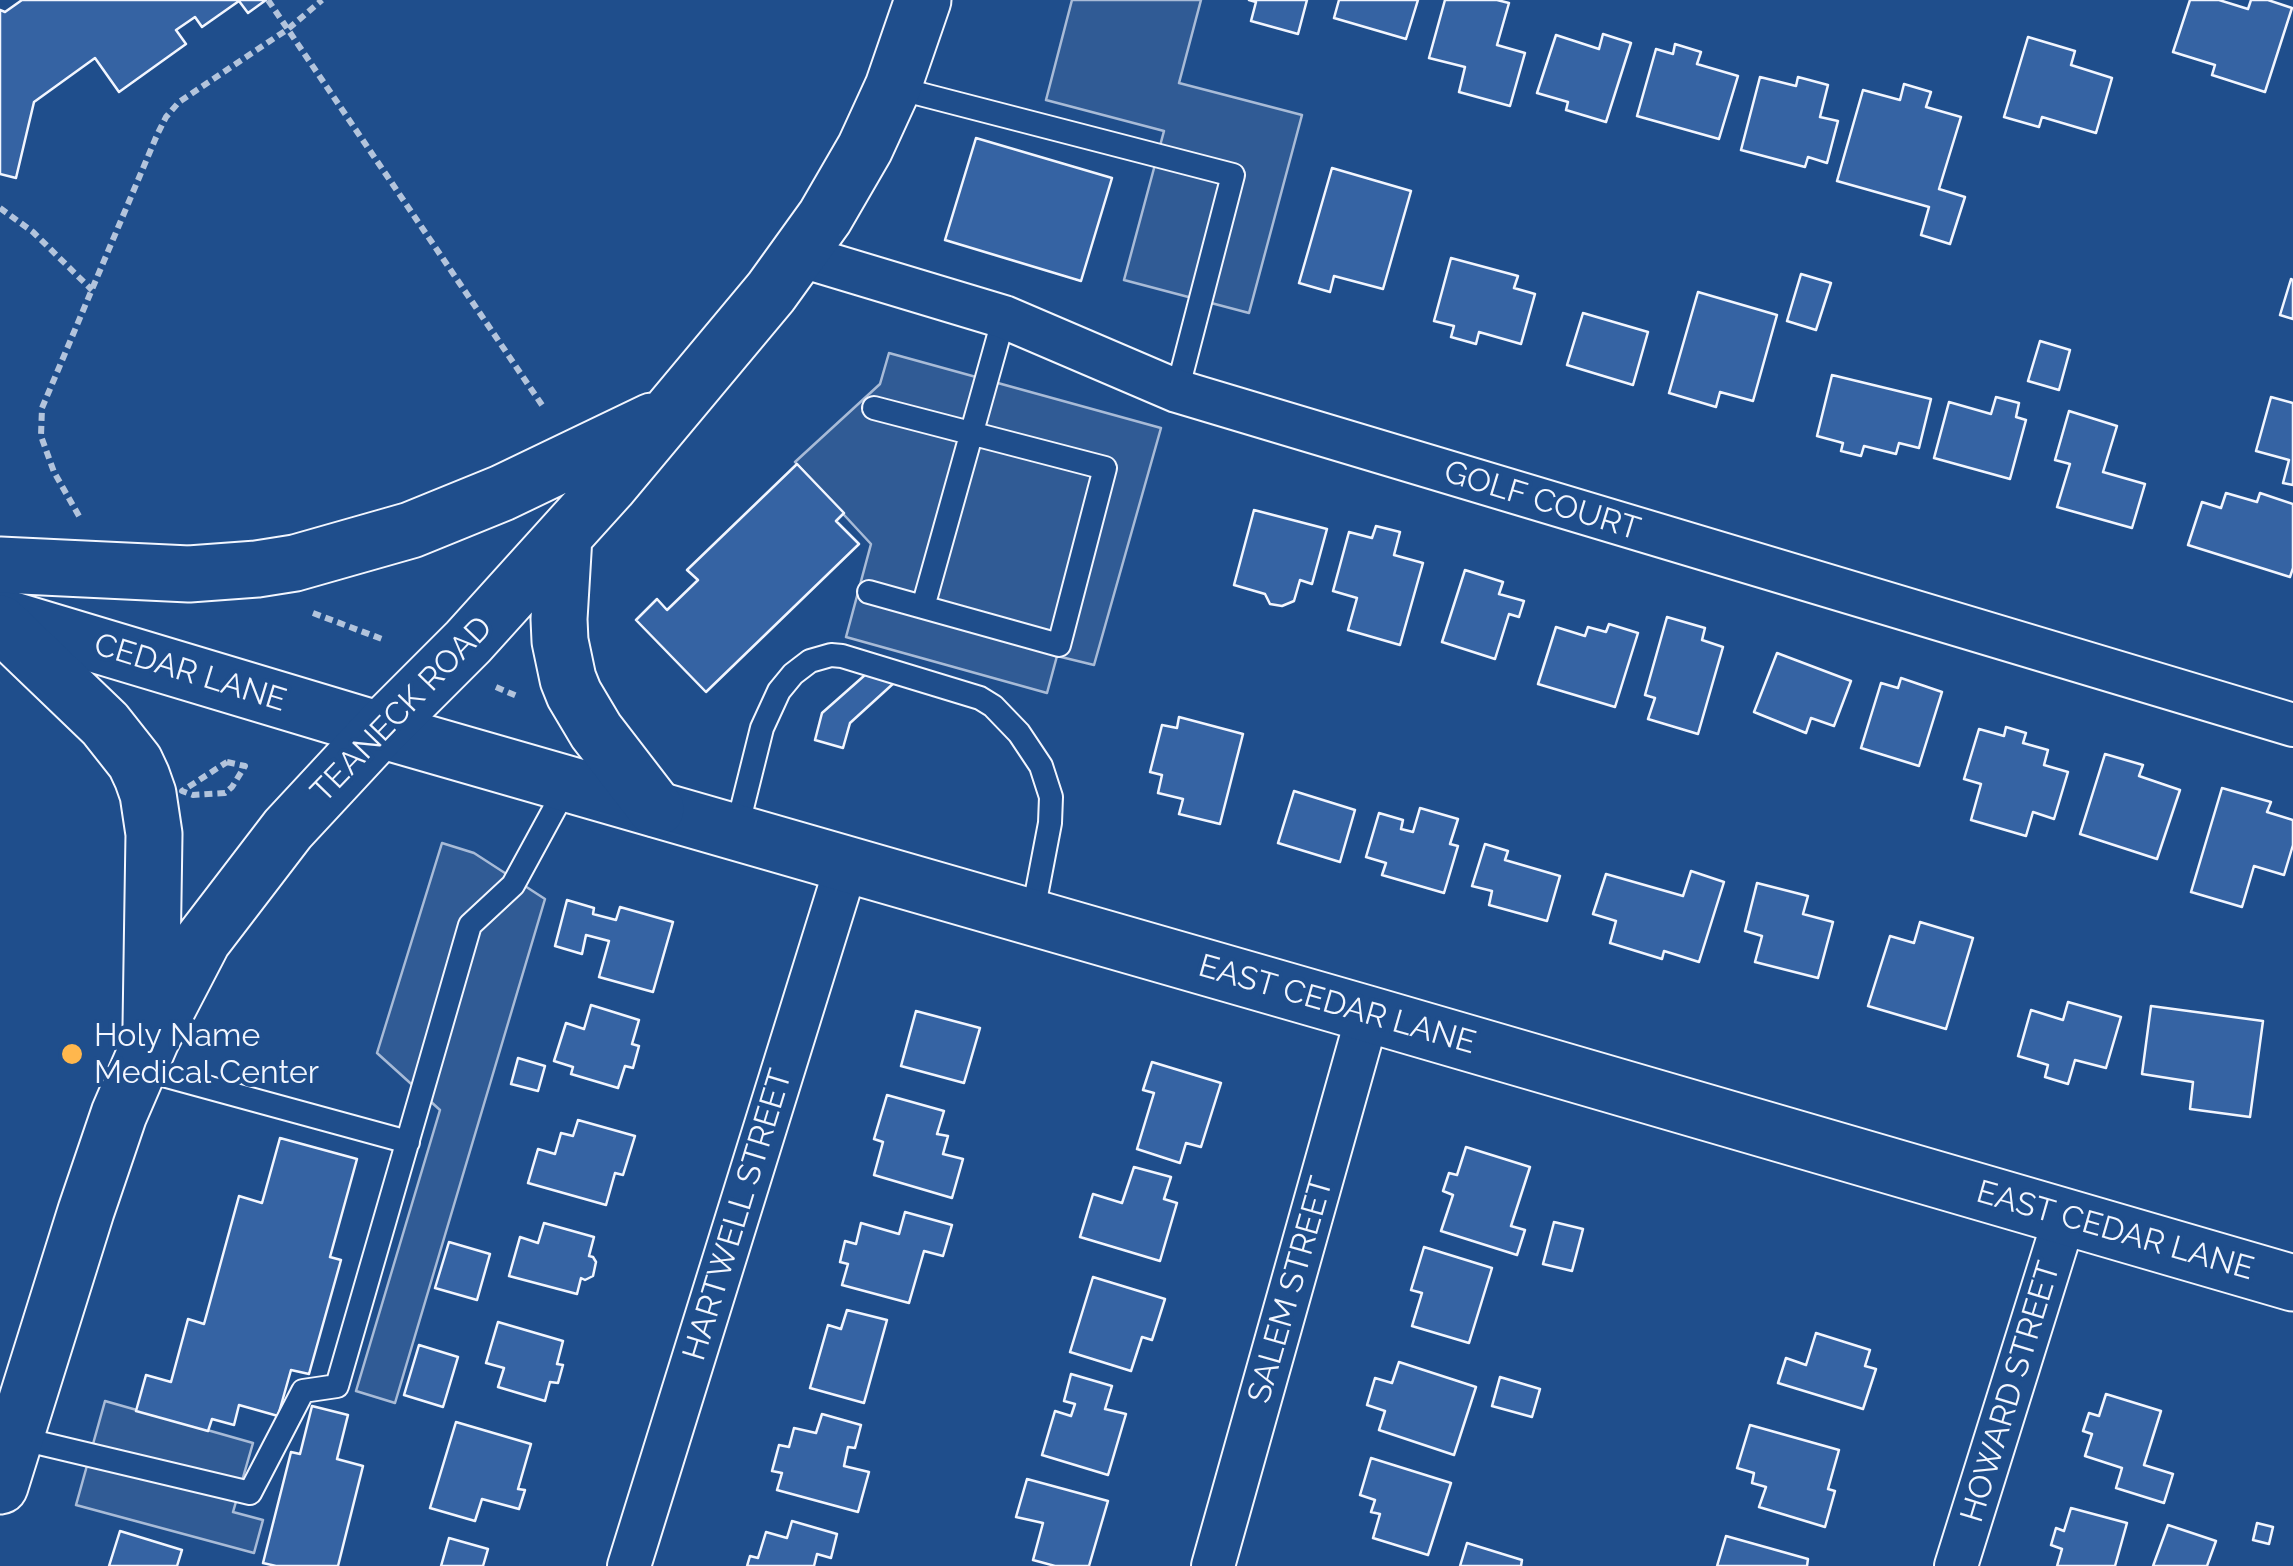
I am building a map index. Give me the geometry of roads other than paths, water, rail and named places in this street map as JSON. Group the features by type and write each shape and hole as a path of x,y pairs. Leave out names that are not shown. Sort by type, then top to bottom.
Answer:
{"main road":[{"name":"TEANECK ROAD","path":"7,1462 86,1211 144,1054 203,940 288,829 564,536 703,376 798,254 865,148 893,88 922,0"},
{"path":"0,565 189,574 295,562 373,542 440,518 502,493 673,410"},
{"path":"564,536 559,619 568,679 591,722 656,809"},
{"path":"0,619 105,724 135,762 148,794 154,834 144,1054"},
{"name":"CEDAR LANE","path":"0,619 380,730"},
{"name":"EAST CEDAR LANE","path":"380,730 2293,1283"}],"street":[{"name":"GOLF COURT","path":"798,254 1004,317 1178,391 2293,725"},
{"name":"HARTWELL STREET","path":"629,1566 847,864"},
{"name":"SALEM STREET","path":"1213,1566 1368,1014"},
{"name":"HOWARD STREET","path":"1956,1566 2065,1217"}],"lane":[{"path":"893,88 1233,175 1178,391"},
{"path":"923,607 1004,317"},
{"path":"868,592 1059,645 1104,468 874,408"},
{"path":"736,832 762,728 779,691 810,661 842,656 980,698 1019,734 1044,772 1052,797 1032,917"},
{"path":"7,1462 250,1493 302,1391 337,1386 470,925 513,885 568,784"},
{"path":"144,1054 408,1142"}],"place":[{"name":"Holy Name Medical Center","path":"72,1054"}]}
